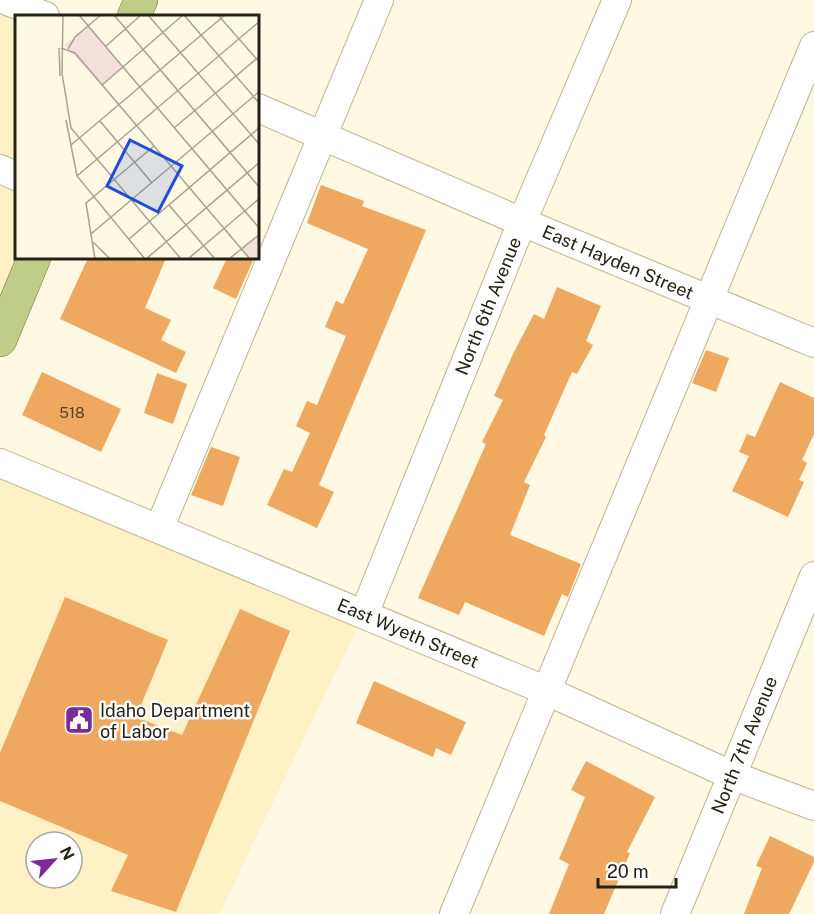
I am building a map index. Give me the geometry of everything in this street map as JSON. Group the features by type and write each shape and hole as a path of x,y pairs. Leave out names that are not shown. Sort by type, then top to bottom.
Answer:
{"main road":[{"path":"134,15 141,0"},
{"path":"0,340 33,260"}],"street":[{"path":"5,0 42,15"},
{"path":"159,529 379,0"},
{"name":"North 6th Avenue","path":"364,614 522,222 617,0"},
{"path":"454,914 814,46"},
{"name":"East Hayden Street","path":"260,109 522,222 814,343"},
{"path":"0,169 15,176"},
{"name":"East Wyeth Street","path":"0,462 547,690 731,775 814,806"},
{"name":"North 7th Avenue","path":"675,914 814,576"}],"shaded area":[{"path":"0,0 15,15 16,260 0,340"},
{"path":"0,463 364,614 219,914 0,914"}],"building":[{"path":"321,185 364,201 362,206 426,230 319,485 334,492 317,528 267,505 284,469 292,472 310,433 296,426 307,401 317,405 346,336 325,327 336,301 343,304 368,249 307,223"},
{"path":"87,260 165,260 145,308 171,320 161,340 186,352 176,373 60,319"},
{"path":"226,260 253,260 236,299 213,288"},
{"path":"557,287 601,306 586,341 593,345 577,374 572,372 544,435 546,437 524,482 530,485 510,535 581,564 568,597 562,594 544,636 465,602 459,615 418,598 486,444 482,442 503,400 494,396 534,314 544,319"},
{"path":"706,350 729,358 716,392 692,383"},
{"path":"42,372 121,409 101,452 22,415"},
{"path":"157,373 187,384 173,424 144,413"},
{"path":"780,382 814,398 814,434 802,460 807,463 799,480 804,482 788,517 732,491 749,456 739,452 747,434 755,437"},
{"path":"211,447 240,457 223,506 191,495"},
{"path":"65,597 168,640 136,717 182,735 240,609 290,631 176,912 111,891 128,855 84,836 84,830 69,830 0,801 0,753"},
{"path":"374,681 466,722 451,755 436,748 433,757 356,723"},
{"path":"586,761 655,797 627,852 630,853 604,914 549,914 569,864 559,859 585,797 571,790"},
{"path":"770,836 814,857 814,862 789,914 744,914 762,868 756,866"}],"place":[{"name":"Idaho Department of Labor","path":"79,720"}]}
